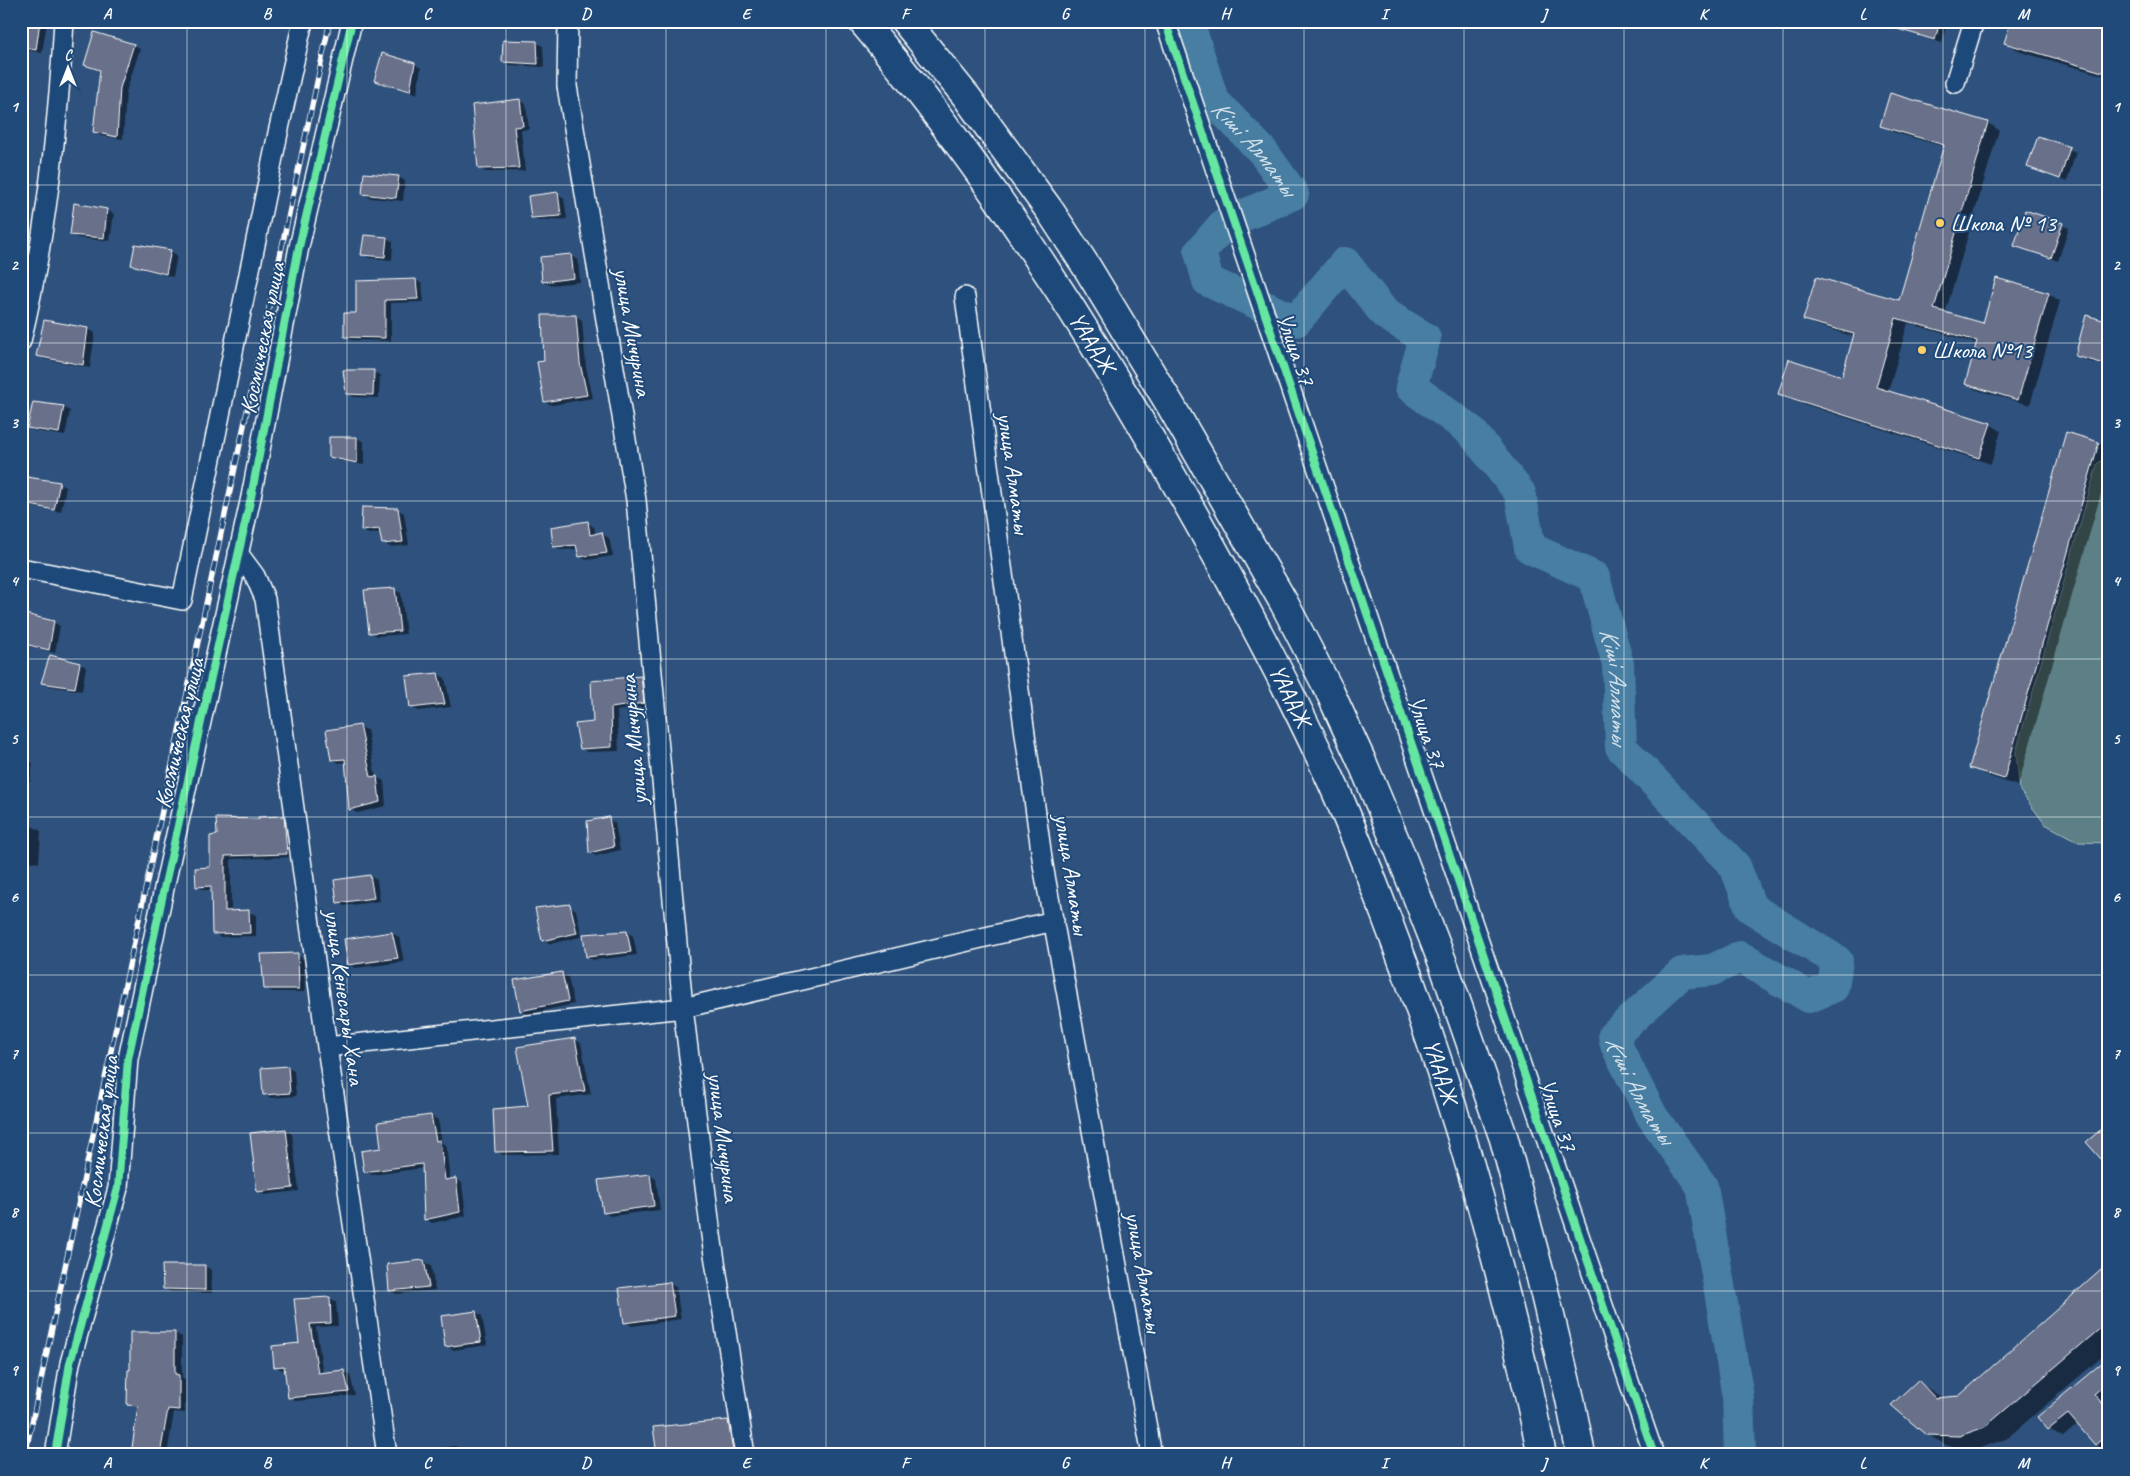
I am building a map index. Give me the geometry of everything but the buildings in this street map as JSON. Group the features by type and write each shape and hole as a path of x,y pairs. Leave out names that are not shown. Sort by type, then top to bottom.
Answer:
{"highway":[{"name":"ҮАААЖ","path":"862,21 986,181 1054,281 1111,370 1220,560 1331,779 1399,949 1431,1038 1459,1125 1502,1278 1525,1372 1542,1455"},
{"name":"ҮАААЖ","path":"905,21 966,96 1050,211 1088,269 1171,406 1279,594 1329,690 1399,850 1444,966 1504,1139 1541,1278 1581,1455"}],"street":[{"path":"21,341 34,287 59,111 64,21"},
{"path":"21,568 182,600 278,133 303,21"},
{"name":"Космическая улица","path":"55,1455 70,1363 118,1188 128,1059 164,884 238,552 299,246 352,21"},
{"name":"улица Мичурина","path":"568,21 566,86 636,500 683,1008 711,1235 745,1455"},
{"name":"Улица 37","path":"1165,21 1654,1455"},
{"path":"1955,83 1974,21"},
{"name":"улица Алматы","path":"965,297 1043,865 1152,1455"},
{"name":"улица Кенесары Хана","path":"238,552 256,576 264,599 387,1455"},
{"path":"327,1047 683,1008 1054,921"}],"green space":[{"path":"2109,455 2109,843 2079,842 2045,824 2020,791 2016,752 2097,464"}],"waterway":[{"name":"Кіші Алматы","path":"1188,21 1213,100 1263,152 1293,194 1224,224 1200,252 1208,281 1296,321 1345,263 1385,314 1425,338 1411,387 1471,431 1520,493 1530,548 1594,577 1618,664 1621,747 1735,866 1751,908 1837,961 1833,987 1809,997 1740,957 1712,970 1682,973 1614,1035 1616,1045 1652,1116 1702,1186 1738,1397 1740,1455"}],"railway":[{"path":"25,1455 330,21"}],"cycle path":[{"path":"55,1455 70,1363 118,1188 128,1059 251,497 299,247 352,21"},
{"path":"1165,21 1654,1455"}],"place":[{"name":"Школа № 13","path":"1940,223"},
{"name":"Школа №13","path":"1922,350"}]}
